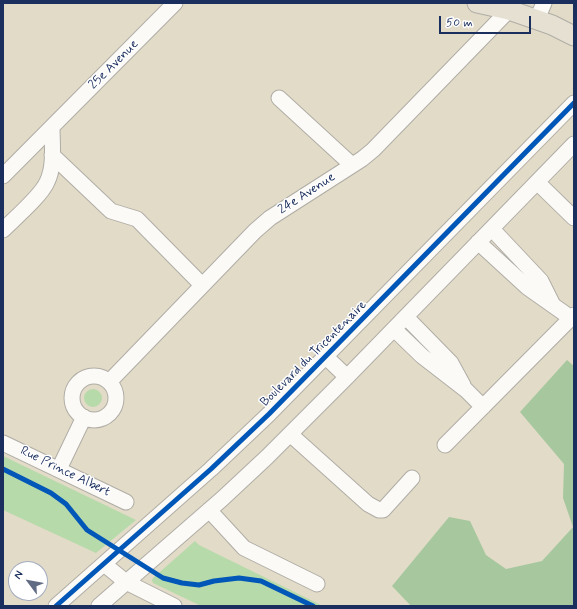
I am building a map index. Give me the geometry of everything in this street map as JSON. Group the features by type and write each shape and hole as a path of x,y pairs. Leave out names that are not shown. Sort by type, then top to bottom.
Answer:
{"main road":[{"path":"477,3 509,10 540,11 552,25 574,36"}],"street":[{"name":"25e Avenue","path":"5,171 175,3"},
{"name":"24e Avenue","path":"109,382 255,231 270,218 373,150 509,10"},
{"path":"279,98 352,165"},
{"name":"Boulevard du Tricentenaire","path":"56,606 231,451 326,357 574,103"},
{"path":"3,230 48,182 52,155 52,126"},
{"path":"99,606 262,462 406,317 574,144"},
{"path":"52,155 111,211 137,219 202,285"},
{"path":"537,182 574,218"},
{"path":"492,229 540,281 554,306"},
{"path":"445,445 572,316 554,306 527,287 478,242"},
{"path":"406,317 451,363 466,390"},
{"path":"394,329 422,356 466,390 483,407"},
{"path":"326,357 347,377"},
{"path":"88,376 103,378 109,382 113,388 115,401 113,407 109,413 97,419 84,417 78,413 74,407 72,399 76,385 88,376"},
{"path":"59,469 84,417"},
{"path":"290,434 368,504 379,510 383,510 412,478"},
{"name":"Rue Prince Albert","path":"3,443 126,502"},
{"path":"209,510 244,548 317,584"},
{"path":"104,564 126,582 174,606"}],"green space":[{"path":"567,360 574,366 574,606 411,606 392,586 449,517 470,521 486,555 506,569 542,561 573,527 563,498 564,464 520,412"},
{"path":"89,389 97,389 102,394 100,405 97,407 89,407 84,402 84,394"},
{"path":"3,456 136,520 96,553 3,510"},
{"path":"195,541 199,545 323,606 201,606 153,583 153,578"}],"cycle path":[{"path":"56,606 211,469 269,414 574,103"},
{"path":"3,469 51,493 66,504 87,530 163,578 182,583 199,585 214,581 239,578 261,581 313,606"}]}
